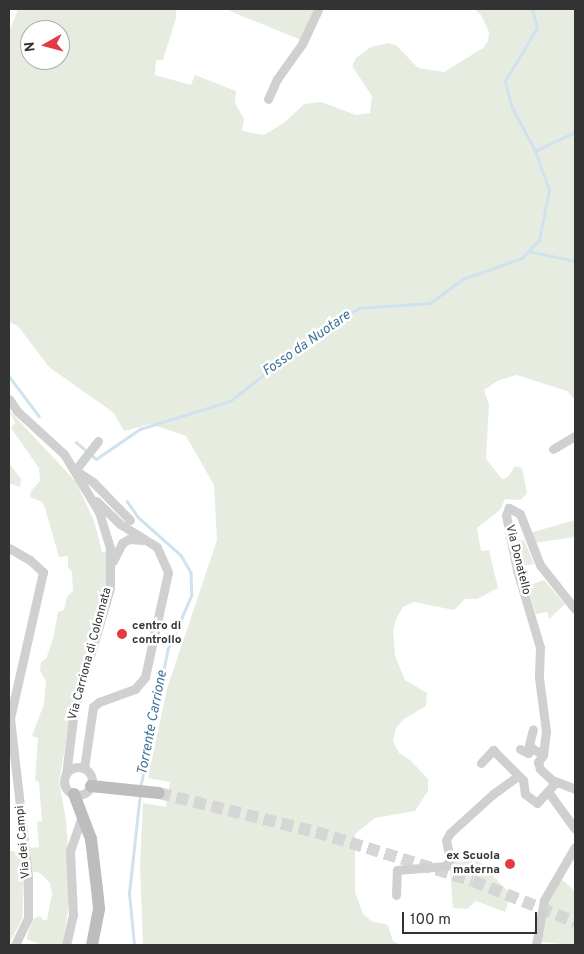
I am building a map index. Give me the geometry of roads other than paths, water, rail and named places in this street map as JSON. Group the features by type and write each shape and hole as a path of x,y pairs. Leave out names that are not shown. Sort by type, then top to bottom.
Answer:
{"main road":[{"path":"85,784 138,785 156,792"},
{"name":"Via Carriona di Colonnata","path":"85,784 83,812 91,839 99,909 92,945"}],"street":[{"path":"268,99 277,79 302,44 318,9"},
{"name":"Via Carriona di Colonnata","path":"9,399 17,411 64,454 75,470 106,528 113,563"},
{"path":"553,449 575,436"},
{"path":"98,441 75,470 93,482 130,520"},
{"name":"Via Carriona di Colonnata","path":"83,487 120,524 150,542 162,553 168,572 148,669 135,689 99,702 93,707 85,784 66,786 74,712 110,588 113,563 117,550 128,539 150,542"},
{"name":"Via Donatello","path":"542,755 545,737 540,647 517,570 506,515 509,508 520,514 540,565 575,609"},
{"name":"Via dei Campi","path":"9,548 30,560 43,572 10,718 28,877 28,918 15,945"},
{"path":"533,729 529,746 542,755 538,762 540,769 556,782 575,789"},
{"path":"520,749 528,753 532,748"},
{"path":"481,762 493,750 522,780 525,794 537,803 549,793 556,782"},
{"path":"66,774 72,768 85,784"},
{"path":"396,895 398,870 446,866 450,859 446,840 450,833 493,794 518,776"},
{"path":"549,793 575,829"},
{"path":"66,945 73,915 70,851 83,812"},
{"path":"536,945 544,900 575,847"}],"waterway":[{"name":"Fosso da Nuotare","path":"76,442 96,459 140,429 230,401 307,341 359,308 430,303 463,279 522,258 539,240 549,190 535,151 512,108 505,81 537,28 532,9"},
{"path":"535,151 575,132"},
{"path":"529,251 575,261"},
{"name":"Torrente Carrione","path":"9,376 39,416"},
{"name":"Torrente Carrione","path":"127,501 138,517 181,555 191,572 192,595 168,650 141,786"},
{"name":"Torrente Carrione","path":"134,945 129,893 140,794"}],"tunnel":[{"path":"159,793 316,832 473,881 575,922"}],"place":[{"name":"centro di controllo","path":"122,634"},
{"name":"ex Scuola materna","path":"510,864"}]}
